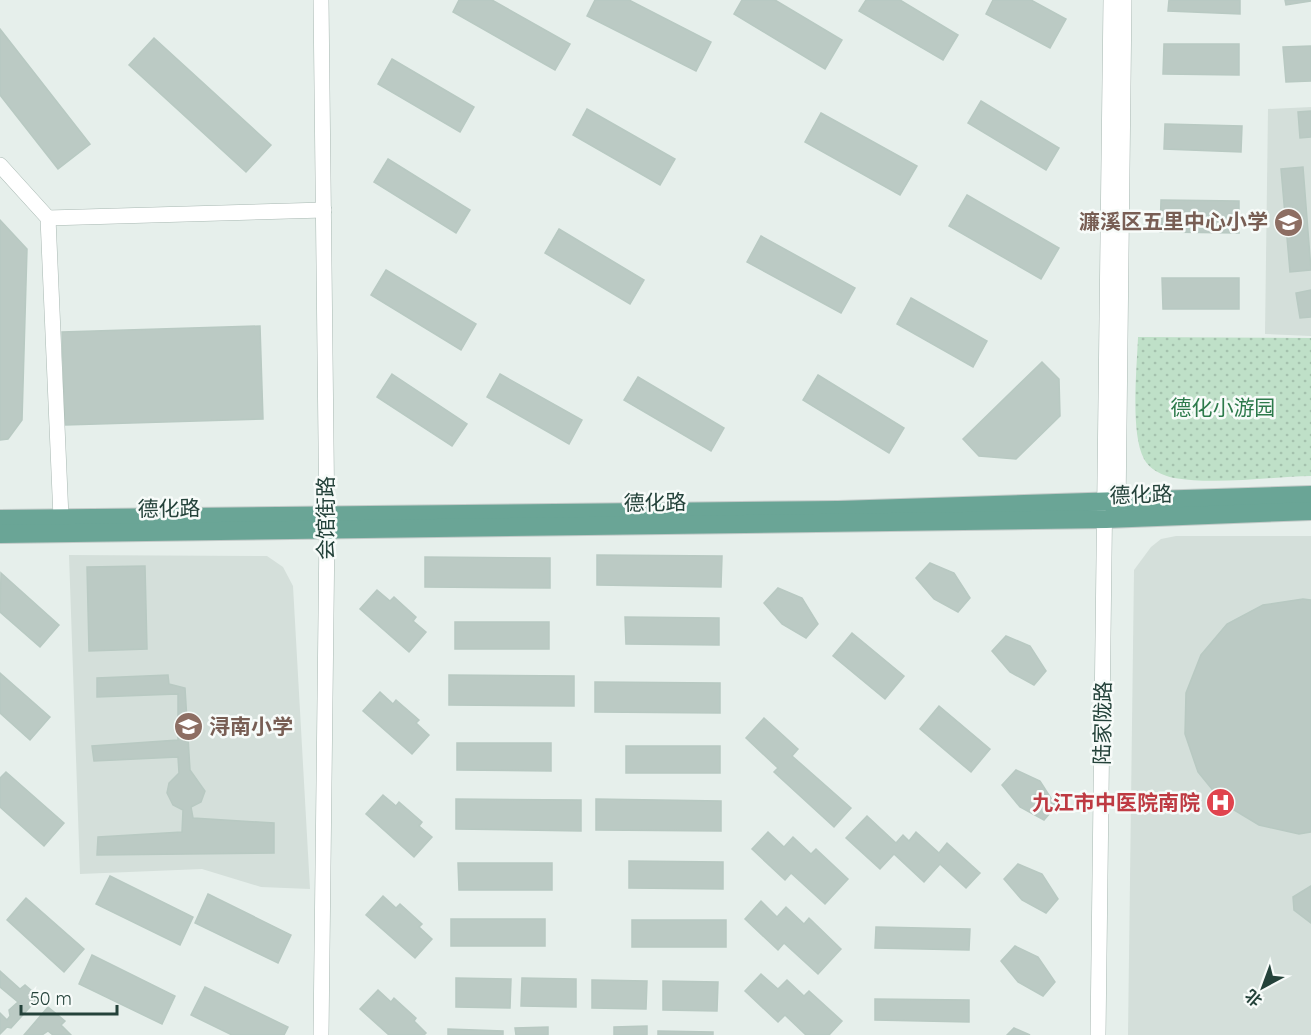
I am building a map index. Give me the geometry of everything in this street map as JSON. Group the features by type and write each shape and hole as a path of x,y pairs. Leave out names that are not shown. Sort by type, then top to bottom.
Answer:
{"main road":[{"name":"德化路","path":"1112,510 1311,495"},
{"name":"德化路","path":"0,534 327,522 1112,510 1311,511"},
{"name":"德化路","path":"0,519 327,522"}],"street":[{"name":"会馆街路","path":"321,0 327,522 321,1035"},
{"path":"1111,0 1112,510"},
{"path":"1112,510 1124,0"},
{"path":"0,165 48,218 61,518"},
{"path":"48,218 324,210"},
{"name":"陆家陇路","path":"1098,1035 1112,510"}],"shaded area":[{"name":"濂溪区五里中心小学","path":"1311,107 1311,336 1265,334 1268,109"},
{"name":"九江市中医院南院","path":"1176,536 1311,536 1311,1035 1128,1035 1134,570 1151,547 1161,539"},
{"name":"浔南小学","path":"69,555 267,556 283,567 293,586 310,889 261,887 202,869 80,874"}],"green space":[{"name":"德化小游园","path":"1138,337 1311,338 1311,476 1207,481 1174,478 1153,469 1144,459 1137,433 1135,400"}],"building":[{"path":"459,0 492,0 570,44 555,70 453,12"},
{"path":"595,0 629,0 711,42 696,71 587,16"},
{"path":"742,0 775,0 842,40 825,69 734,14"},
{"path":"866,0 900,0 958,35 943,60 859,11"},
{"path":"993,0 1031,0 1066,19 1050,48 986,14"},
{"path":"1169,0 1240,0 1240,14 1168,11"},
{"path":"1285,0 1311,0 1311,1 1286,5"},
{"path":"0,29 90,144 58,169 0,95"},
{"path":"154,38 271,145 246,172 129,65"},
{"path":"1164,44 1239,44 1239,75 1163,74"},
{"path":"1311,46 1311,81 1286,82 1283,47"},
{"path":"392,59 474,107 460,132 378,84"},
{"path":"981,101 1059,148 1046,170 968,123"},
{"path":"587,109 675,159 660,185 573,135"},
{"path":"1311,111 1311,137 1300,138 1298,112"},
{"path":"821,113 917,166 900,195 805,142"},
{"path":"1165,124 1242,126 1241,152 1164,149"},
{"path":"388,159 470,210 456,233 374,182"},
{"path":"1303,167 1311,270 1290,272 1281,169"},
{"path":"967,195 1059,248 1041,279 949,226"},
{"path":"1161,200 1239,201 1239,233 1160,232"},
{"path":"0,220 27,249 22,420 8,439 0,440"},
{"path":"559,229 644,280 630,304 545,253"},
{"path":"761,236 855,288 841,313 747,262"},
{"path":"386,270 476,324 461,350 371,295"},
{"path":"1162,278 1239,278 1239,309 1163,309"},
{"path":"1311,290 1311,317 1300,318 1296,293"},
{"path":"911,298 987,341 973,367 897,324"},
{"path":"260,326 263,419 65,425 62,332"},
{"path":"1042,362 1059,379 1060,416 1016,459 979,456 963,439"},
{"path":"392,374 467,424 452,446 377,397"},
{"path":"500,374 582,420 569,444 487,397"},
{"path":"818,375 904,428 889,453 803,400"},
{"path":"638,377 724,428 711,451 624,400"},
{"path":"597,555 722,556 721,587 597,585"},
{"path":"425,557 550,558 550,588 425,587"},
{"path":"930,563 954,573 970,598 958,612 934,599 916,578"},
{"path":"145,566 147,649 89,651 87,567"},
{"path":"1,573 59,625 40,647 0,612"},
{"path":"778,588 802,598 818,624 806,638 782,624 764,603"},
{"path":"377,590 390,601 394,597 416,617 413,621 426,632 409,652 360,609"},
{"name":"九江市中医院南院","path":"1303,599 1311,600 1311,832 1299,834 1259,825 1224,804 1198,772 1185,734 1186,693 1201,655 1227,624 1263,605"},
{"path":"625,617 719,618 719,645 626,644"},
{"path":"455,622 549,622 549,649 455,649"},
{"path":"852,633 904,676 885,699 833,656"},
{"path":"1006,636 1030,646 1046,671 1034,685 1010,672 992,651"},
{"path":"0,673 50,717 30,740 0,713"},
{"path":"168,675 169,684 185,688 190,770 205,791 201,802 191,807 193,818 274,823 274,853 97,855 98,837 182,832 183,810 173,805 167,793 169,783 179,773 178,757 94,761 92,746 178,740 178,694 97,697 97,678"},
{"path":"449,675 574,676 574,706 449,705"},
{"path":"595,682 720,683 720,713 595,712"},
{"path":"380,692 393,704 396,700 419,720 416,723 429,735 412,754 363,711"},
{"path":"939,706 990,749 971,772 920,729"},
{"path":"764,718 798,749 792,756 851,808 834,827 774,772 778,768 746,738"},
{"path":"457,743 551,743 551,771 457,770"},
{"path":"626,746 720,746 720,773 626,773"},
{"path":"1016,770 1040,781 1056,806 1044,820 1020,807 1002,785"},
{"path":"6,772 64,823 44,846 0,807 0,778"},
{"path":"383,795 396,806 399,802 422,822 419,826 432,837 414,857 366,814"},
{"path":"456,799 581,800 581,831 456,829"},
{"path":"596,799 721,801 721,831 596,830"},
{"path":"867,816 896,843 903,835 909,841 916,832 939,853 947,843 980,873 966,888 940,864 924,882 894,854 880,869 846,838"},
{"path":"768,832 784,847 793,837 811,854 816,849 848,879 825,904 791,873 785,880 752,849"},
{"path":"629,861 723,862 723,889 629,888"},
{"path":"458,863 552,863 552,890 459,890"},
{"path":"1018,864 1042,874 1058,899 1046,913 1022,900 1004,879"},
{"path":"110,876 193,917 180,945 96,904"},
{"path":"1311,886 1311,923 1294,910 1293,897"},
{"path":"208,894 291,935 278,963 195,923"},
{"path":"383,896 396,908 400,904 422,924 419,927 432,939 415,958 366,915"},
{"path":"26,898 84,949 64,972 7,920"},
{"path":"761,901 777,917 786,907 804,924 809,918 841,949 818,974 784,943 778,950 745,919"},
{"path":"451,919 545,919 545,946 451,946"},
{"path":"632,920 726,920 726,947 632,947"},
{"path":"876,927 970,929 969,950 875,948"},
{"path":"1015,946 1038,957 1055,982 1043,996 1018,982 1001,961"},
{"path":"92,955 175,996 162,1024 79,984"},
{"path":"0,971 20,989 25,985 39,997 11,1028 7,1027 0,1034 0,1013 7,1020 10,1016 9,1010 18,1002 0,987"},
{"path":"761,974 778,989 787,980 804,996 809,991 842,1021 829,1035 806,1035 785,1015 778,1022 745,991"},
{"path":"456,978 511,979 510,1008 456,1007"},
{"path":"522,978 576,979 576,1007 521,1006"},
{"path":"592,980 647,981 646,1009 592,1008"},
{"path":"663,981 718,982 717,1011 663,1010"},
{"path":"205,987 288,1027 284,1035 232,1035 191,1015"},
{"path":"378,990 391,1002 394,998 416,1018 414,1021 426,1033 424,1035 389,1035 360,1009"},
{"path":"875,999 969,1000 969,1022 875,1020"},
{"path":"48,1007 65,1021 61,1025 71,1035 53,1035 48,1031 42,1035 24,1035"},
{"path":"647,1026 647,1035 614,1035 614,1027"},
{"path":"548,1027 548,1035 516,1035 515,1028"},
{"path":"1014,1028 1030,1035 1007,1035"},
{"path":"448,1029 503,1031 503,1035 448,1035"},
{"path":"658,1031 713,1032 713,1035 658,1035"}],"place":[{"name":"濂溪区五里中心小学","path":"1289,222"},
{"name":"浔南小学","path":"188,727"},
{"name":"九江市中医院南院","path":"1221,803"}]}
